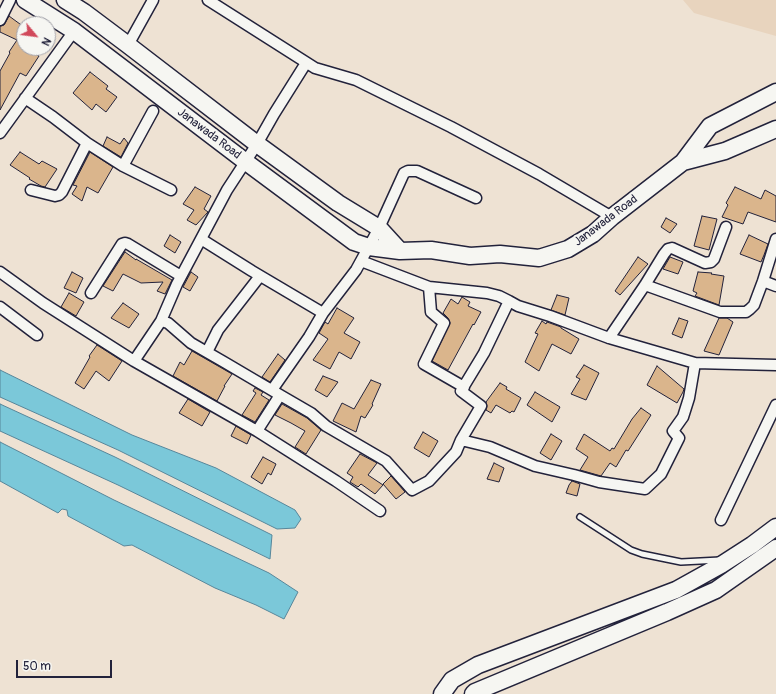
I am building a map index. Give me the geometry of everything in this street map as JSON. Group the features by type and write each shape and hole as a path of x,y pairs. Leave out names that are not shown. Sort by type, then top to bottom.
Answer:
{"main road":[{"name":"Janawada Road","path":"25,0 74,31 354,242 365,254 431,250 470,256 500,254 539,258 568,249 593,234 612,216 683,162 710,126 776,92"},
{"name":"Janawada Road","path":"65,0 84,12 257,144 338,203 378,228 400,251"},
{"name":"Janawada Road","path":"683,162 725,151 776,130"},
{"path":"442,694 452,680 478,665 676,590 721,565 776,527"},
{"path":"473,694 716,590 776,548"}],"street":[{"path":"0,20 10,0"},
{"path":"128,45 153,0"},
{"path":"208,0 315,68 356,80 451,127 539,174 612,216"},
{"path":"0,133 74,31"},
{"path":"134,361 161,321 181,276 228,190 306,63"},
{"path":"25,98 87,143 123,166 171,190"},
{"path":"123,166 153,111"},
{"path":"31,190 59,196 87,143"},
{"path":"257,431 276,393 323,313 356,270 404,173 408,170 417,171 476,198"},
{"path":"609,338 668,250 672,248 705,263 711,262 714,259 726,227"},
{"path":"201,239 323,313"},
{"path":"645,285 720,312 746,312 754,305 776,239"},
{"path":"91,293 122,244 125,243 181,276"},
{"path":"365,254 429,288 487,293 499,296 518,306 609,338 695,363 776,366"},
{"path":"0,272 43,303 134,361 257,431 380,511"},
{"path":"208,352 218,330 260,276"},
{"path":"763,281 776,286"},
{"path":"429,288 431,312 444,323 424,364 464,387"},
{"path":"161,321 168,323 191,343 311,413 326,426 386,460 412,490 429,481 456,452 481,406 461,391 484,352 509,301"},
{"path":"0,307 37,335"},
{"path":"462,440 490,447 535,466 599,482 645,489 661,474 679,438 673,431 683,417 689,398 695,363"},
{"path":"721,520 776,405"}],"lane":[{"path":"580,517 631,550 642,554 680,562 730,559"}],"shaded area":[{"path":"683,0 776,0 776,36 694,13"}],"water":[{"path":"0,370 132,435 216,468 295,510 301,519 295,528 277,529 118,450 0,397"},
{"path":"0,404 115,457 272,535 270,559 118,485 0,431"},
{"path":"0,442 114,500 269,573 298,592 284,619 256,605 215,588 132,545 124,546 68,516 67,510 62,509 58,513 0,481"}],"building":[{"path":"9,16 16,21 16,40 0,32 0,26 4,25"},
{"path":"16,42 16,56 39,56 26,76 20,73 0,110 0,71 10,53 9,52"},
{"path":"90,72 108,86 106,89 117,97 106,112 96,104 92,110 73,93"},
{"path":"107,137 120,144 124,138 128,143 121,157 103,146"},
{"path":"20,152 39,164 42,161 57,169 45,187 29,179 30,178 10,165"},
{"path":"90,152 113,167 98,193 87,187 82,201 72,194 77,186 73,185"},
{"path":"195,187 211,196 204,209 208,212 196,225 187,220 194,210 183,204"},
{"path":"735,187 761,199 765,190 776,196 776,222 748,212 743,224 722,217 728,205 726,203"},
{"path":"702,216 717,219 709,250 694,246"},
{"path":"666,218 677,224 670,233 661,227"},
{"path":"170,235 181,242 175,253 164,246"},
{"path":"749,235 768,244 761,262 740,254"},
{"path":"125,252 136,260 172,280 165,294 157,291 163,282 141,283 123,274 113,291 103,286"},
{"path":"638,257 648,264 620,295 615,291"},
{"path":"670,257 683,262 678,274 663,269"},
{"path":"72,272 83,278 76,293 64,288"},
{"path":"191,272 198,277 190,291 183,287"},
{"path":"698,272 724,276 719,305 695,296 697,293 693,291"},
{"path":"69,293 84,302 76,316 61,307"},
{"path":"557,295 569,298 565,315 551,310"},
{"path":"462,297 470,302 468,306 481,312 448,370 432,361 450,323 448,318 443,313 451,299 458,304"},
{"path":"123,303 139,314 129,328 111,318"},
{"path":"337,308 354,318 344,333 360,342 351,359 339,352 330,369 313,360 328,339 319,333 325,322 328,324"},
{"path":"679,318 688,321 682,338 672,334"},
{"path":"719,318 727,318 733,322 719,355 704,351"},
{"path":"542,321 546,324 547,322 561,327 579,339 571,354 552,344 539,371 525,362 538,334 535,333"},
{"path":"97,345 122,361 109,381 96,371 84,389 75,383 90,357 89,356"},
{"path":"192,351 232,374 217,401 173,376 180,362 184,365"},
{"path":"278,354 285,360 270,382 262,377"},
{"path":"584,365 599,373 586,400 571,394 580,379 576,377"},
{"path":"657,366 684,389 677,403 647,385"},
{"path":"323,376 338,382 327,397 315,390"},
{"path":"371,380 381,384 372,404 373,405 365,418 361,416 356,432 333,421 342,403 354,409"},
{"path":"500,383 507,387 506,389 521,398 514,412 512,411 510,413 496,405 491,413 486,410 486,402"},
{"path":"255,388 263,392 261,395 269,400 255,422 242,415 256,393 253,391"},
{"path":"535,392 560,407 552,422 527,405"},
{"path":"188,399 210,412 202,426 179,413"},
{"path":"282,404 307,418 321,430 306,454 295,447 305,431 275,415"},
{"path":"641,408 651,415 616,467 610,463 601,476 580,470 588,457 576,449 584,434 610,451 612,448 614,449 632,419"},
{"path":"236,426 251,435 247,444 231,436"},
{"path":"423,432 438,441 429,457 414,448"},
{"path":"551,434 562,441 551,460 540,453"},
{"path":"360,454 377,463 368,475 383,485 375,494 361,484 358,487 350,482 353,477 347,473"},
{"path":"263,457 276,464 271,475 268,473 262,484 251,477"},
{"path":"494,463 504,468 499,482 487,479"},
{"path":"391,476 405,492 396,499 383,484"},
{"path":"572,481 580,484 577,496 566,493"}]}
